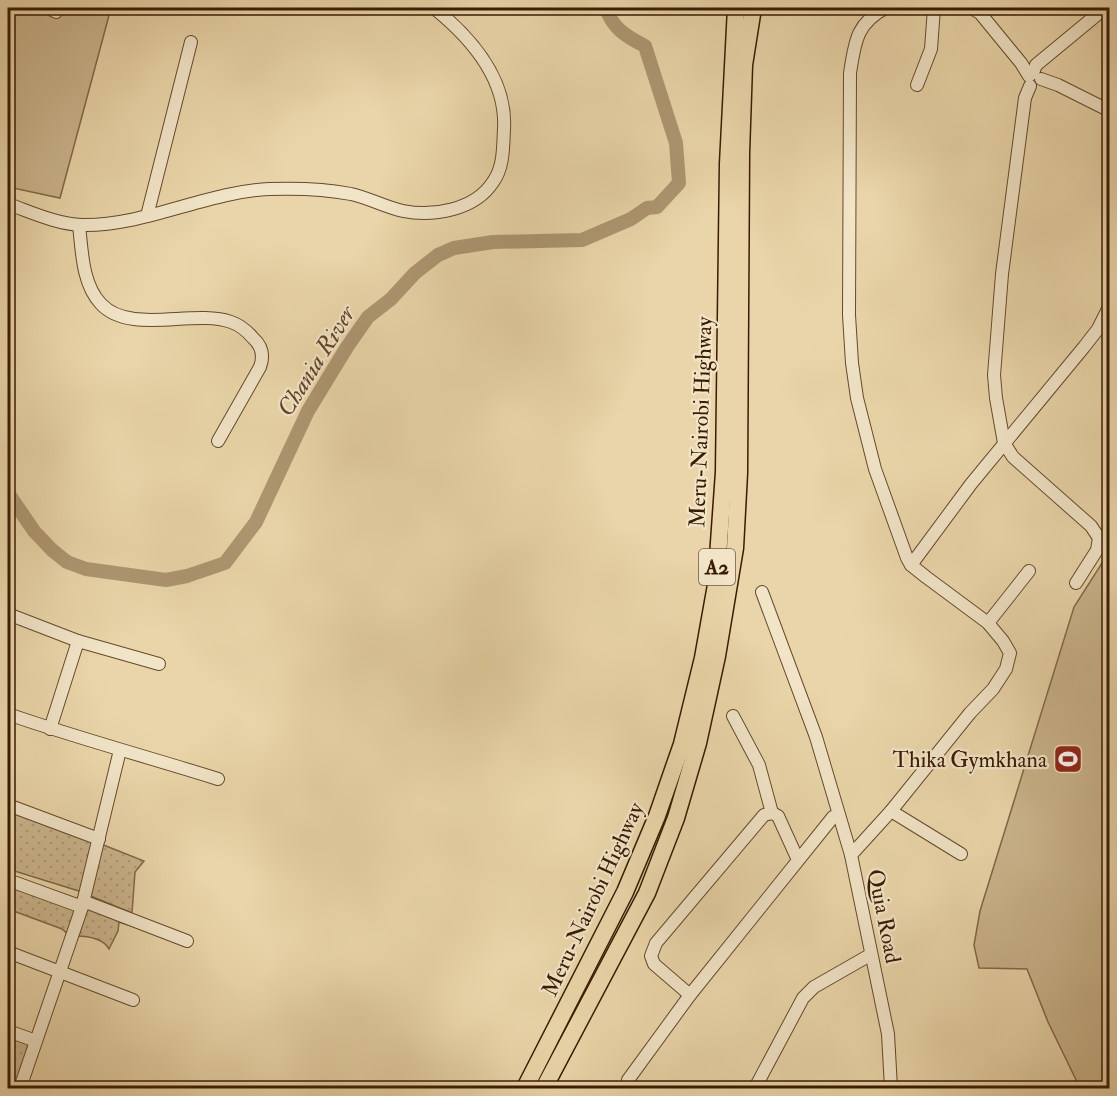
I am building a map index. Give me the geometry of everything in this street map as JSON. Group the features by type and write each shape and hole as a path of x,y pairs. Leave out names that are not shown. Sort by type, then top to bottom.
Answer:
{"highway":[{"name":"Meru-Nairobi Highway","path":"524,1087 625,892 652,827 682,744 703,658 716,585 724,472 728,164 736,8"},
{"name":"Meru-Nairobi Highway","path":"544,1089 647,893 676,818 695,753 717,656 735,548 739,473 741,142 744,65 753,8"}],"street":[{"path":"8,204 52,219 79,225 105,224 147,216 230,195 268,189 311,189 351,194 403,211 429,213 456,209 478,198 494,182 502,161 504,124 501,96 491,72 473,45 435,8"},
{"path":"885,8 872,15 861,27 854,45 850,73 849,315 857,398 874,469 901,546 911,565 988,623 1029,571"},
{"path":"917,85 931,49 934,8"},
{"path":"970,8 980,13 1033,79 1058,85 1110,111"},
{"path":"1076,584 1097,550 1099,538 1091,526 1013,457 1004,443 994,375 1002,274 1025,98 1036,65 1105,8"},
{"path":"147,216 191,42"},
{"path":"79,225 89,285 101,304 110,311 124,317 140,319 219,319 232,322 257,341 262,354 260,367 218,441"},
{"path":"911,565 970,484 1098,329 1110,305"},
{"path":"762,592 816,737 851,855"},
{"path":"8,614 78,641 159,664"},
{"name":"Quia Road","path":"891,1089 888,1034 851,855 891,811 970,713 993,689 1006,669 1010,653 988,623"},
{"path":"50,729 78,641"},
{"path":"8,714 50,729 218,779"},
{"path":"733,716 759,765 772,813"},
{"path":"20,1089 82,904 120,750"},
{"path":"8,805 99,839"},
{"path":"891,811 961,854"},
{"path":"690,995 654,964 651,956 653,949 764,815 772,813 778,816 798,860"},
{"path":"628,1080 690,995 833,817 839,815"},
{"path":"8,880 187,941"},
{"path":"8,952 132,1000"},
{"path":"755,1089 803,998 814,987 870,955"},
{"path":"8,1031 36,1041"}],"shaded area":[{"path":"8,8 111,8 60,198 8,187"},
{"name":"Thika Gymkhana","path":"1109,552 1109,1088 1080,1088 1048,1022 1027,969 979,968 974,945 980,911 1074,607"},
{"path":"8,810 94,843 82,892 8,869"},
{"path":"101,844 144,861 135,872 132,913 88,895"},
{"path":"14,876 81,900 70,936 62,929 8,909"},
{"path":"85,902 144,930 119,922 118,931 109,949 99,940 75,936"},
{"path":"8,1032 37,1043 23,1088 8,1088"}],"waterway":[{"name":"Chania River","path":"8,493 34,531 52,550 67,562 86,569 166,580 187,576 225,563 256,522 308,411 347,347 368,317 391,299 415,273 438,255 454,248 493,242 582,240 631,219 647,208 657,207 679,183 676,143 645,46 621,31 612,21 606,8"}],"place":[{"name":"Thika Gymkhana","path":"1068,759"}]}
